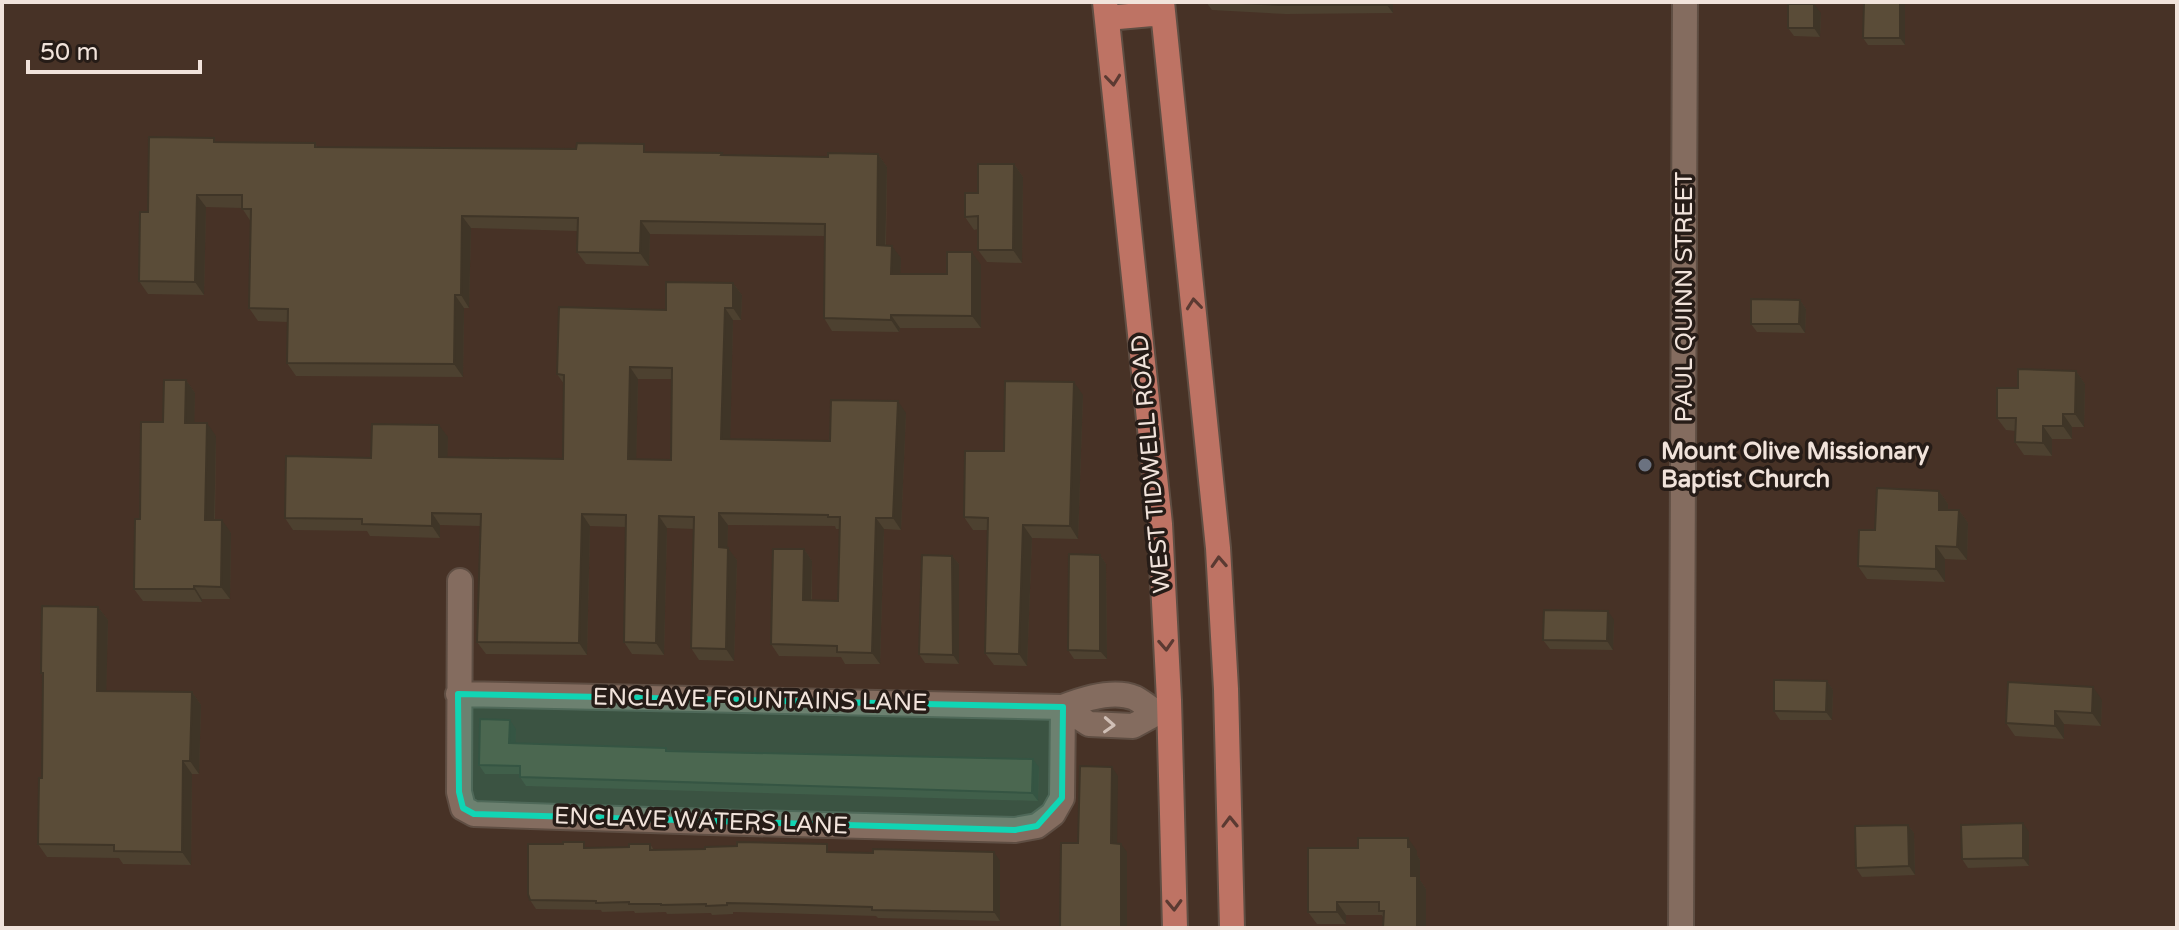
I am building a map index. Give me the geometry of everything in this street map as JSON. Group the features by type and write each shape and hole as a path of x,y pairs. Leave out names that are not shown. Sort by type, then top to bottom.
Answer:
{"main road":[{"path":"1106,10 1163,8 1218,548 1226,689 1232,928"},
{"name":"WEST TIDWELL ROAD","path":"1106,10 1160,524 1163,713 1175,928"}],"street":[{"name":"PAUL QUINN STREET","path":"1681,928 1685,2"},
{"name":"ENCLAVE WATERS LANE","path":"460,581 459,792 463,808 474,814 1015,830 1037,826 1053,814 1062,798 1063,707"},
{"name":"ENCLAVE FOUNTAINS LANE","path":"458,694 1063,707 1089,724 1133,726 1163,713"}],"highlighted area":[{"path":"458,694 1063,707 1062,798 1037,826 1015,830 474,814 463,808 459,792"}],"building":[{"path":"1217,2 1387,2 1387,5 1280,5"},
{"path":"1864,2 1900,2 1900,38 1863,38"},
{"path":"1788,4 1814,4 1814,28 1788,28"},
{"path":"149,137 214,138 214,142 315,143 315,147 576,149 577,143 644,144 644,152 721,155 828,157 828,153 878,154 877,245 892,246 891,274 947,274 947,252 972,252 972,316 891,315 891,320 824,318 825,224 641,221 640,253 577,252 578,218 462,216 461,295 455,295 454,364 287,363 288,309 249,308 251,209 242,209 242,195 197,195 195,282 139,281 140,212 148,212"},
{"path":"978,164 1014,164 1013,250 978,250 978,216 965,217 965,193 978,193"},
{"path":"666,282 733,283 733,308 725,308 721,439 830,441 831,400 898,401 893,518 876,518 872,653 837,652 837,646 771,644 773,549 804,549 803,600 838,601 840,517 719,513 719,547 728,548 726,649 691,648 694,517 659,516 656,643 624,642 626,515 582,514 579,643 477,642 481,514 432,513 432,526 362,524 362,519 285,518 286,456 371,458 372,424 439,425 439,457 563,459 564,375 557,374 559,307 666,310","holes":["630,367 672,368 671,460 628,459"]},
{"path":"1751,299 1800,300 1799,324 1751,324"},
{"path":"2018,369 2076,371 2075,414 2063,414 2063,426 2043,426 2043,443 2015,442 2016,418 1997,418 1997,388 2018,388"},
{"path":"164,380 186,380 185,423 207,423 205,520 222,520 221,587 134,589 135,519 140,519 141,422 163,422"},
{"path":"1005,381 1074,382 1070,526 1023,525 1019,654 985,653 988,518 964,517 965,451 1004,451"},
{"path":"1877,488 1939,491 1939,510 1959,510 1957,547 1936,546 1936,569 1858,566 1859,530 1875,530"},
{"path":"1069,554 1100,555 1100,651 1068,650"},
{"path":"922,555 952,556 953,655 919,654"},
{"path":"42,606 98,607 97,691 192,692 190,761 183,761 182,852 114,851 114,845 38,844 39,778 42,778"},
{"path":"1544,610 1608,611 1607,641 1543,640"},
{"path":"1774,680 1827,681 1826,712 1774,711"},
{"path":"2008,682 2093,687 2092,713 2055,711 2055,726 2006,723"},
{"path":"480,719 510,720 509,743 666,748 666,751 1033,759 1032,793 520,777 520,766 479,765"},
{"path":"1080,766 1112,767 1111,843 1121,844 1121,928 1060,928 1061,843 1078,843"},
{"path":"2023,823 2023,858 1962,859 1961,825"},
{"path":"1908,825 1909,866 1856,868 1855,826"},
{"path":"1358,838 1408,838 1411,876 1417,876 1417,928 1383,928 1384,911 1379,911 1379,902 1337,902 1337,912 1308,912 1308,848 1358,848"},
{"path":"584,842 584,848 650,844 650,850 705,849 737,846 737,842 827,844 827,852 873,853 873,849 994,852 994,912 530,900 528,844"}],"place":[{"name":"Mount Olive Missionary Baptist Church","path":"1645,465"}]}
